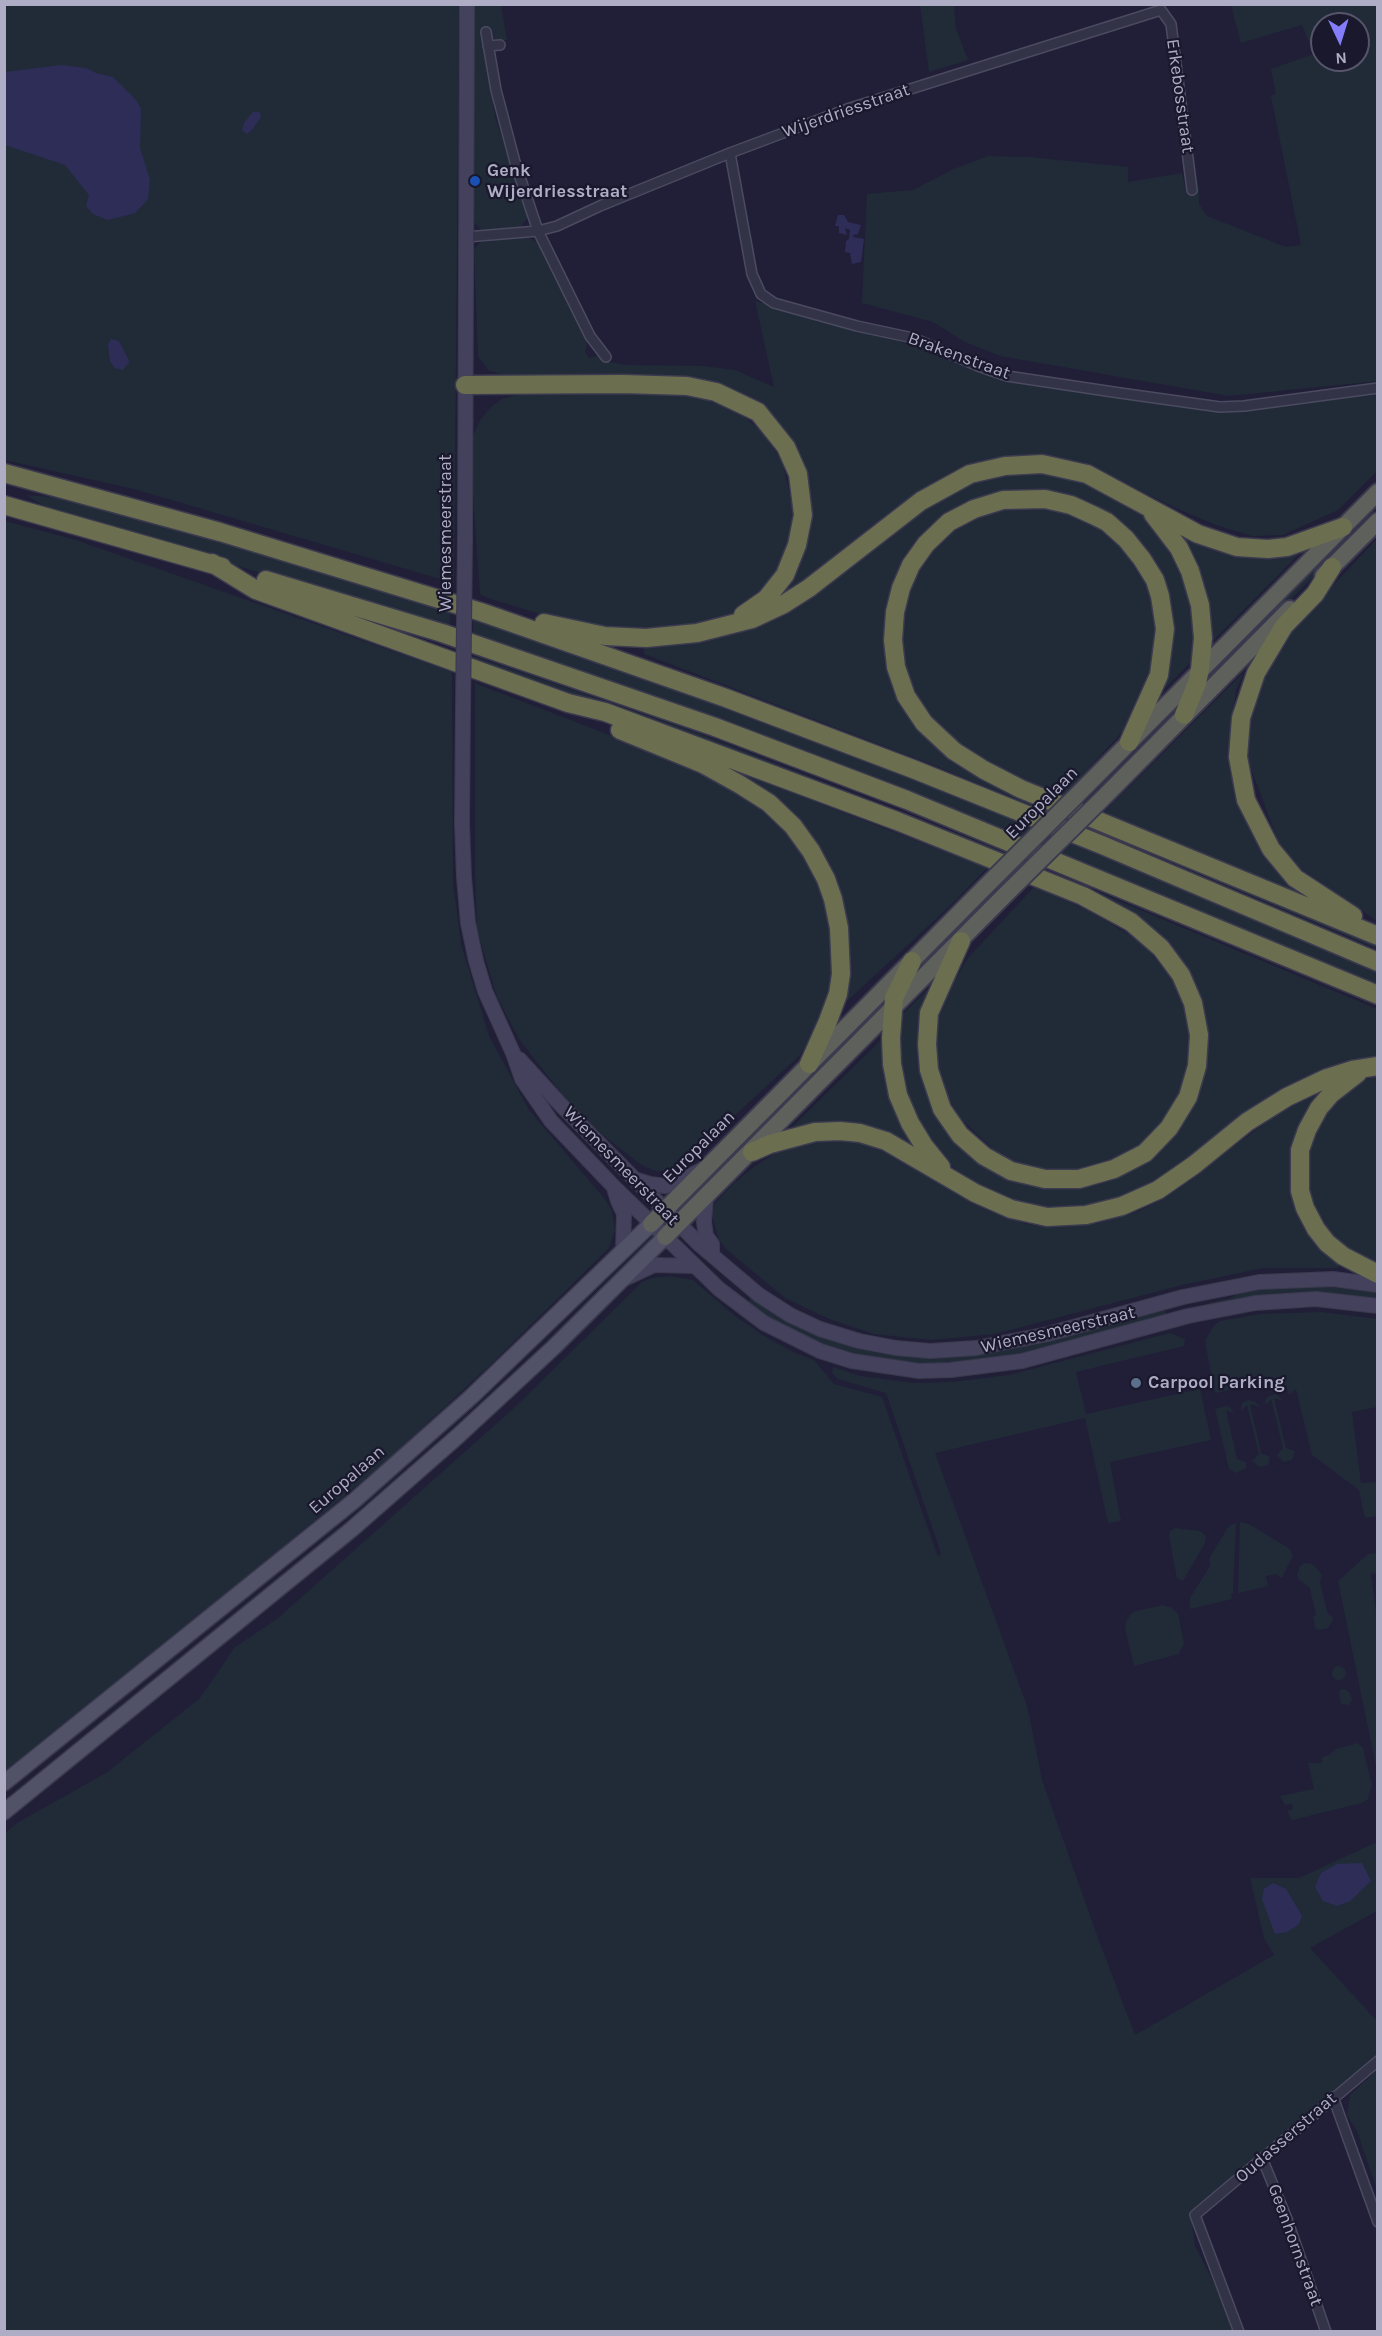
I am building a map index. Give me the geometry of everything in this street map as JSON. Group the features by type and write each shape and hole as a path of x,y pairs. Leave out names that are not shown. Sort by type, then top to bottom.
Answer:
{"highway":[{"path":"465,386 623,384 687,386 716,392 758,412 786,447 798,474 802,495 801,530 790,565 773,591 756,606 720,628"},
{"path":"481,612 518,616 581,631 619,637 664,637 720,628 752,619 784,604 834,570 921,501 956,481 981,471 1023,464 1064,468 1087,474 1197,534 1252,549 1287,547 1343,527"},
{"path":"4,473 220,532 481,612 726,698 913,769 1102,845 1377,962"},
{"name":"Europalaan","path":"651,1224 1377,492"},
{"path":"1129,742 1159,675 1165,629 1155,580 1146,564 1126,539 1107,522 1095,516 1071,505 1046,499 1003,500 974,509 949,522 927,544 911,565 901,588 895,612 893,639 896,667 906,696 924,723 954,751 1021,789 1377,936"},
{"path":"1143,504 1170,534 1190,571 1200,605 1202,623 1200,669 1184,715"},
{"path":"4,505 212,563 442,633 726,731 917,804 1377,995"},
{"path":"665,1237 1377,521"},
{"path":"212,563 256,590 568,703 605,712 897,821 1083,896 1131,922 1161,948 1181,975 1193,1003 1199,1035 1197,1066 1188,1097 1169,1128 1145,1153 1114,1169 1080,1179 1045,1179 1011,1171 984,1156 960,1134 942,1109 929,1070 927,1044 929,1013 961,941"},
{"path":"1332,567 1315,594 1284,626 1256,673 1240,718 1239,771 1246,800 1259,829 1283,865 1295,878 1377,931"},
{"path":"568,703 611,726 703,764 739,784 769,803 793,826 811,850 826,879 833,899 839,928 841,974 838,994 809,1064"},
{"path":"912,961 896,991 893,1008 892,1055 898,1095 910,1123 924,1146 952,1180"},
{"path":"752,1152 770,1144 816,1132 860,1133 886,1141 995,1203 1028,1214 1067,1216 1102,1212 1140,1200 1167,1184 1247,1122 1287,1097 1327,1078 1372,1067"},
{"path":"1372,1067 1331,1094 1319,1108 1307,1130 1300,1150 1299,1172 1300,1191 1305,1208 1322,1236 1343,1256 1377,1274"}],"main road":[{"name":"Wiemesmeerstraat","path":"467,4 462,824 464,877 468,923 485,992 513,1053 522,1079 551,1121 651,1224 739,1306 793,1338 852,1361 919,1371 987,1367 1022,1361 1188,1316 1255,1303 1316,1299 1377,1306"},
{"name":"Wiemesmeerstraat","path":"513,1053 679,1224 759,1294 790,1315 820,1329 868,1343 930,1351 976,1348 1011,1342 1183,1297 1259,1282 1333,1279 1377,1286"},
{"path":"635,1179 665,1186 706,1167"},
{"path":"615,1188 624,1214 622,1251"},
{"path":"706,1197 704,1222 712,1254"},
{"name":"Europalaan","path":"4,1783 355,1500 471,1397 651,1224"},
{"path":"4,1812 352,1529 458,1437 665,1237"},
{"path":"623,1280 654,1265 694,1266"}],"street":[{"name":"Wijerdriesstraat","path":"466,237 538,231 557,226 730,153 891,94 1162,8"},
{"name":"Erkebosstraat","path":"1162,8 1171,24 1192,190"},
{"path":"486,32 491,73 515,162 538,231 593,349 606,357"},
{"path":"488,46 500,45"},
{"name":"Brakenstraat","path":"730,153 752,274 761,294 774,303 857,326 913,338 1007,376 1120,393 1220,407 1245,406 1377,388"},
{"name":"Oudasserstraat","path":"1239,2331 1195,2215 1377,2061"},
{"path":"1333,2097 1377,2222"},
{"name":"Geenhornstraat","path":"1262,2158 1287,2219 1326,2331"}],"shaded area":[{"path":"4,5 459,5 454,583 134,489 5,460"},
{"path":"474,5 501,5 507,40 498,41 482,30 495,117 529,216 519,229 481,230 473,221"},
{"path":"920,5 954,5 956,29 968,60 929,72"},
{"path":"1231,5 1377,5 1377,381 1229,396 1000,356 965,342 933,322 862,303 867,194 913,190 954,169 988,156 1029,157 1128,167 1128,182 1182,173 1186,191 1197,190 1199,187 1199,204 1207,216 1286,247 1301,245 1271,96 1276,94 1271,69 1310,55 1310,72 1370,72 1370,12 1310,12 1310,44 1302,25 1241,43"},
{"path":"61,65 86,68 113,77 136,100 141,109 140,148 150,180 148,199 135,213 108,220 93,214 86,206 89,195 65,165 5,145 5,72"},
{"path":"253,112 260,112 261,117 247,134 242,130 244,123"},
{"path":"838,215 844,215 848,222 861,225 858,234 853,237 864,239 861,262 852,264 850,253 845,252 850,230 845,228 847,235 839,233 839,226 835,226"},
{"path":"525,236 539,243 587,342 585,352 589,358 597,356 605,361 625,365 703,366 735,370 774,387 755,301 912,345 982,374 1093,394 1224,411 1377,391 1377,471 1338,510 1283,535 1252,536 1219,526 1180,510 1079,461 1016,456 955,470 891,511 839,557 782,594 777,592 807,535 810,497 796,446 762,404 669,378 504,375 488,370 478,356 474,249 481,242"},
{"path":"111,339 119,341 128,359 129,362 123,370 115,368 110,361 108,345"},
{"path":"681,393 722,405 747,419 761,431 782,461 792,504 793,522 790,541 771,581 757,596 734,614 715,621 691,626 628,632 559,620 480,594 470,451 474,433 481,419 491,407 502,399 520,394"},
{"path":"1038,471 1105,487 1146,514 1179,556 1196,616 1192,661 1158,695 1169,659 1145,549 1040,494 932,527 885,630 884,646 885,663 891,685 909,715 1052,807 1047,812 936,766 644,654 644,648 716,636 946,491 993,474"},
{"path":"26,495 62,498 191,532 449,607 451,630 51,510"},
{"path":"1039,506 1082,517 1115,539 1129,554 1149,587 1155,610 1158,637 1154,668 1139,706 1122,732 1062,798 976,757 953,740 919,703 902,658 902,617 912,584 925,560 942,538 959,525 981,514 1012,507"},
{"path":"5,521 76,540 452,672 453,882 461,944 489,1036 529,1110 612,1210 615,1230 609,1248 489,1366 386,1461 5,1771"},
{"path":"1189,536 1303,550 1211,643 1211,611 1182,538"},
{"path":"1377,539 1377,921 1297,866 1278,841 1249,763 1248,714 1268,662 1291,630"},
{"path":"1339,541 1343,547 1206,684 1207,673"},
{"path":"473,619 766,721 1033,826 1020,838 473,635"},
{"path":"473,656 695,732 1007,853 1002,858 473,661"},
{"path":"1243,673 1236,690 1232,718 1230,758 1235,791 1247,822 1262,849 1296,889 1312,900 1104,812"},
{"path":"475,683 656,753 741,792 769,811 808,855 828,906 834,965 831,989 817,1029 799,1056 676,1170 655,1171 640,1164 604,1136 565,1098 519,1039 497,997 477,930"},
{"path":"1188,690 1187,697 1121,763 1116,778 1103,789 1094,784"},
{"path":"699,756 987,868 950,906 847,1001 846,935 822,856"},
{"path":"1093,822 1377,943 1377,949 1088,827"},
{"path":"1072,842 1377,970 1377,987 1062,853"},
{"path":"1045,870 1377,1009 1377,1059 1345,1065 1182,1168 1109,1205 1061,1211 1005,1200 979,1188 953,1167 925,1136 898,1073 899,1018 932,985 920,1047 975,1156 1100,1182 1126,1173 1151,1158 1203,1057 1161,938 1041,874"},
{"path":"1034,887 1092,912 1142,943 1174,981 1191,1027 1191,1064 1173,1114 1137,1150 1086,1170 1065,1171 1032,1167 1014,1162 996,1152 960,1118 947,1095 938,1064 936,1028 942,1003 967,959"},
{"path":"885,996 883,1010 774,1121 768,1114"},
{"path":"883,1038 883,1073 890,1098 916,1150 861,1124 820,1123 788,1131"},
{"path":"1377,1076 1377,1266 1347,1249 1331,1234 1317,1211 1310,1191 1309,1157 1315,1133 1329,1108 1352,1088"},
{"path":"1328,1088 1294,1172 1338,1260 1340,1265 1337,1268 1263,1268 1182,1285 995,1334 931,1340 874,1334 829,1319 785,1298 726,1249 719,1240 713,1219 712,1211 715,1203 735,1182 754,1167 779,1150 824,1138 871,1142 987,1210 1026,1224 1044,1227 1096,1224 1137,1212 1161,1200 1274,1116"},
{"path":"669,1276 693,1280 735,1316 764,1336 795,1353 814,1360 834,1384 882,1397 938,1557 941,1553 886,1393 838,1379 832,1373 833,1367 860,1376 914,1383 952,1382 1009,1375 1170,1333 1185,1339 1184,1346 1076,1372 1086,1414 1200,1389 1211,1440 1110,1462 1121,1521 1108,1523 1085,1418 935,1453 1028,1709 1042,1780 1135,2035 1274,1955 1264,1938 1250,1878 1299,1878 1377,1842 1377,1911 1310,1948 1377,2021 1377,2055 1193,2210 1191,2217 1195,2246 1222,2299 1233,2331 5,2331 4,1834 17,1823 106,1773 200,1698 235,1647 277,1619 514,1408 642,1282 651,1278"},
{"path":"1311,1285 1377,1292 1377,1300 1346,1295 1308,1293 1209,1304 1231,1298 1243,1291"},
{"path":"752,1297 792,1323 824,1338 856,1348 882,1352 985,1353 1035,1344 1162,1308 1166,1312 1164,1316 998,1359 918,1363 860,1355 823,1344 777,1324 747,1304"},
{"path":"1321,1312 1377,1319 1377,1407 1352,1412 1361,1483 1377,1482 1377,1516 1365,1518 1359,1490 1312,1455 1296,1389 1289,1395 1286,1385 1281,1386 1275,1379 1216,1393 1214,1389 1205,1341 1214,1325 1220,1321 1261,1314"},
{"path":"1276,1394 1283,1401 1274,1398 1286,1448 1295,1451 1292,1460 1283,1462 1277,1455 1283,1448 1271,1399 1266,1405 1265,1401 1267,1397"},
{"path":"1249,1400 1256,1402 1259,1407 1250,1404 1261,1453 1270,1457 1268,1465 1259,1467 1252,1461 1259,1454 1247,1405 1241,1411 1242,1403"},
{"path":"1230,1407 1234,1413 1226,1410 1237,1459 1246,1462 1246,1468 1236,1473 1229,1469 1215,1409"},
{"path":"1236,1522 1232,1599 1190,1609 1190,1598 1210,1566 1209,1559 1228,1527"},
{"path":"1240,1522 1249,1524 1290,1549 1293,1556 1282,1577 1278,1574 1266,1576 1268,1586 1238,1593"},
{"path":"1175,1528 1200,1531 1206,1536 1205,1543 1183,1581 1177,1578 1169,1536 1170,1531"},
{"path":"1377,1553 1377,1573 1371,1574 1378,1628 1377,1771 1338,1581 1368,1554"},
{"path":"1305,1563 1313,1564 1322,1575 1320,1582 1327,1612 1333,1620 1328,1628 1318,1630 1315,1627 1313,1616 1316,1615 1310,1588 1299,1580 1297,1575 1300,1566"},
{"path":"1163,1605 1172,1608 1178,1614 1184,1643 1179,1654 1134,1666 1125,1628 1127,1619 1133,1612"},
{"path":"1339,1666 1344,1668 1346,1673 1344,1678 1339,1680 1334,1678 1332,1673 1334,1668"},
{"path":"1341,1689 1350,1693 1352,1700 1349,1705 1341,1704 1339,1692"},
{"path":"1357,1743 1363,1748 1372,1785 1368,1799 1362,1803 1292,1820 1287,1811 1293,1809 1292,1804 1285,1805 1280,1796 1314,1789 1308,1763 1322,1763 1322,1757 1336,1749"},
{"path":"1362,1863 1371,1881 1350,1901 1337,1906 1323,1901 1315,1887 1321,1873 1337,1864"},
{"path":"1273,1883 1286,1889 1302,1916 1299,1924 1287,1932 1275,1934 1262,1899 1264,1889"},
{"path":"1377,2070 1377,2190 1357,2131 1347,2115 1350,2095"}],"place":[{"name":"Genk Wijerdriesstraat","path":"475,181"},
{"name":"Carpool Parking","path":"1136,1383"}]}
